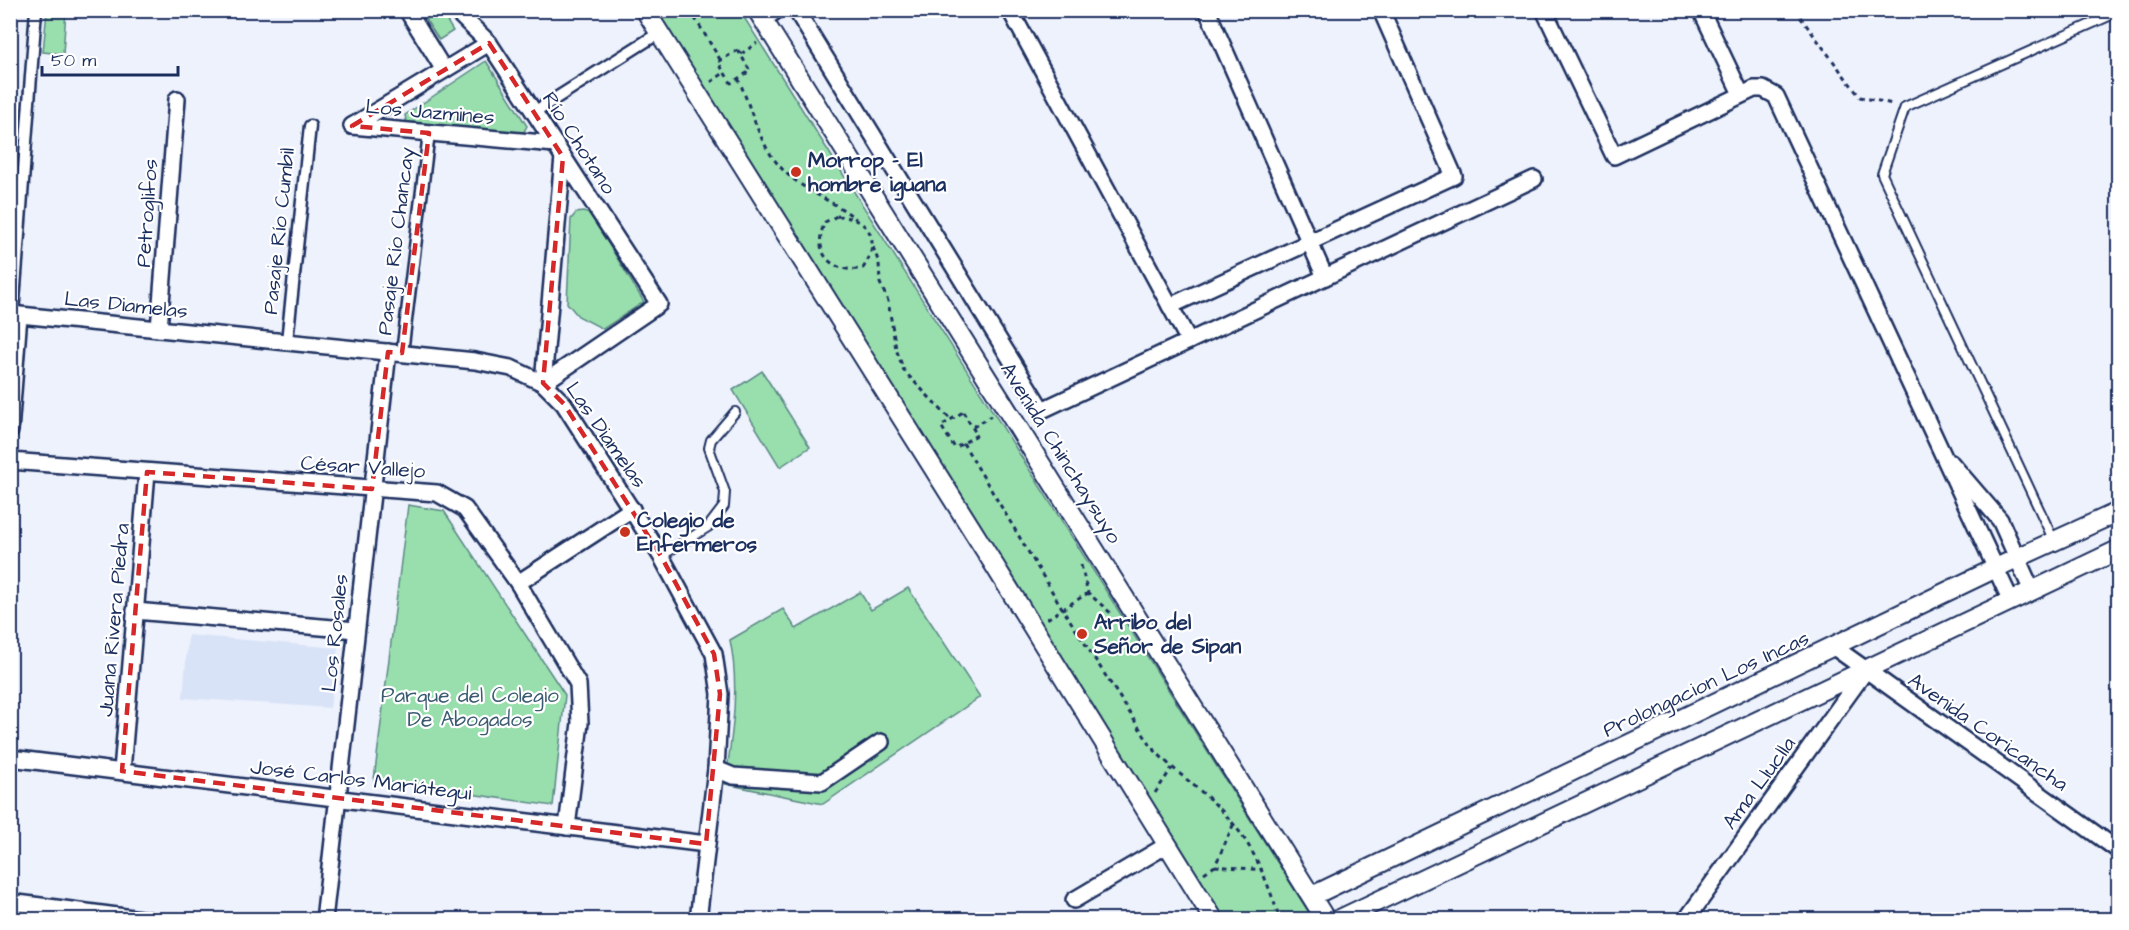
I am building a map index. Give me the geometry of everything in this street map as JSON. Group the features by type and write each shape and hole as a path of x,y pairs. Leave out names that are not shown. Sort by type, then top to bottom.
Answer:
{"street":[{"path":"10,431 14,315 36,10"},
{"path":"407,10 444,70"},
{"name":"Río Chotano","path":"455,10 489,43 659,304 543,383"},
{"path":"645,10 988,555 1214,920"},
{"path":"796,10 1042,410 1534,179"},
{"path":"1010,10 1189,341"},
{"path":"1207,10 1325,278"},
{"path":"1170,306 1454,176 1381,10"},
{"path":"1544,10 1614,156 1741,94 1763,89 1776,96 2010,601"},
{"path":"1701,10 1741,94"},
{"name":"Avenida Chinchaysuyo","path":"766,14 1326,920"},
{"path":"534,112 659,33"},
{"name":"Los Jazmines","path":"489,43 352,126 429,133 559,151"},
{"name":"Petroglifos","path":"159,329 177,99"},
{"name":"Pasaje Río Cumbil","path":"287,341 310,126"},
{"name":"Pasaje Río Chancay","path":"395,352 429,133"},
{"path":"543,383 559,151"},
{"name":"Las Diamelas","path":"14,315 395,352 511,368 543,383 564,404 662,556 714,654 720,694 716,769 699,920"},
{"name":"Los Rosales","path":"324,920 372,489 395,352"},
{"path":"1937,447 2000,520 2032,591"},
{"name":"César Vallejo","path":"10,461 437,493 465,509 518,583 578,684 580,723 567,827"},
{"name":"Juana Rivera Piedra","path":"122,771 147,472"},
{"path":"518,583 632,509"},
{"name":"Prolongacion Los Incas","path":"1312,896 2016,558 2118,512"},
{"path":"1338,920 2118,550"},
{"path":"135,611 356,630"},
{"name":"Avenida Coricancha","path":"1834,647 2118,850"},
{"name":"Ama Lluclla","path":"1686,920 1866,670"},
{"path":"716,769 733,776 822,782 880,742"},
{"name":"José Carlos Mariátegui","path":"10,758 706,844"},
{"path":"1074,900 1167,845"},
{"path":"10,902 148,920"}],"lane":[{"path":"2055,542 1882,174 1905,107 2118,12"},
{"path":"662,556 708,527 724,506 725,492 710,448 711,440 735,412"}],"path":[{"path":"690,10 721,61"},
{"path":"1795,10 1860,98 1905,107"},
{"path":"738,50 750,71 730,83 718,63 721,61 738,50"},
{"path":"738,78 760,140 779,166 799,184 864,225 879,263 880,283 888,301 896,350 904,371 951,420"},
{"path":"856,219 837,216 825,222 820,242 825,257 832,264 851,271 863,268 873,247"},
{"path":"963,412 973,428 977,435 955,448 941,426 963,412"},
{"path":"973,428 993,415"},
{"path":"963,443 1062,608 1151,746 1163,760 1234,823 1263,870 1280,920"},
{"path":"1080,560 1088,593 1121,622"},
{"path":"1044,621 1088,593"},
{"path":"1190,882 1215,866 1234,823"},
{"path":"1215,866 1263,870"}],"highlighted area":[{"path":"489,43 563,157 543,383 564,404 661,556 714,654 720,694 706,844 122,771 147,472 372,489 388,352 402,353 429,133 352,126"}],"shaded area":[{"path":"188,635 338,648 330,708 183,698"}],"green space":[{"path":"47,11 66,11 63,54 43,52"},
{"path":"420,11 441,11 453,31 439,40"},
{"path":"657,11 740,11 1313,919 1225,919"},
{"path":"486,61 527,126 522,135 407,125 405,115"},
{"path":"576,213 590,214 644,302 603,329 578,316 567,303 571,219"},
{"path":"762,371 810,447 780,467 733,390"},
{"name":"Parque del Colegio De Abogados","path":"408,505 444,511 565,695 553,806 374,780"},
{"path":"908,588 980,697 823,804 725,784 735,694 730,640 783,609 796,629 860,592 871,610"}],"place":[{"name":"Morrop - El hombre iguana","path":"796,172"},
{"name":"Colegio de Enfermeros","path":"625,532"},
{"name":"Arribo del Señor de Sipan","path":"1082,634"}]}
